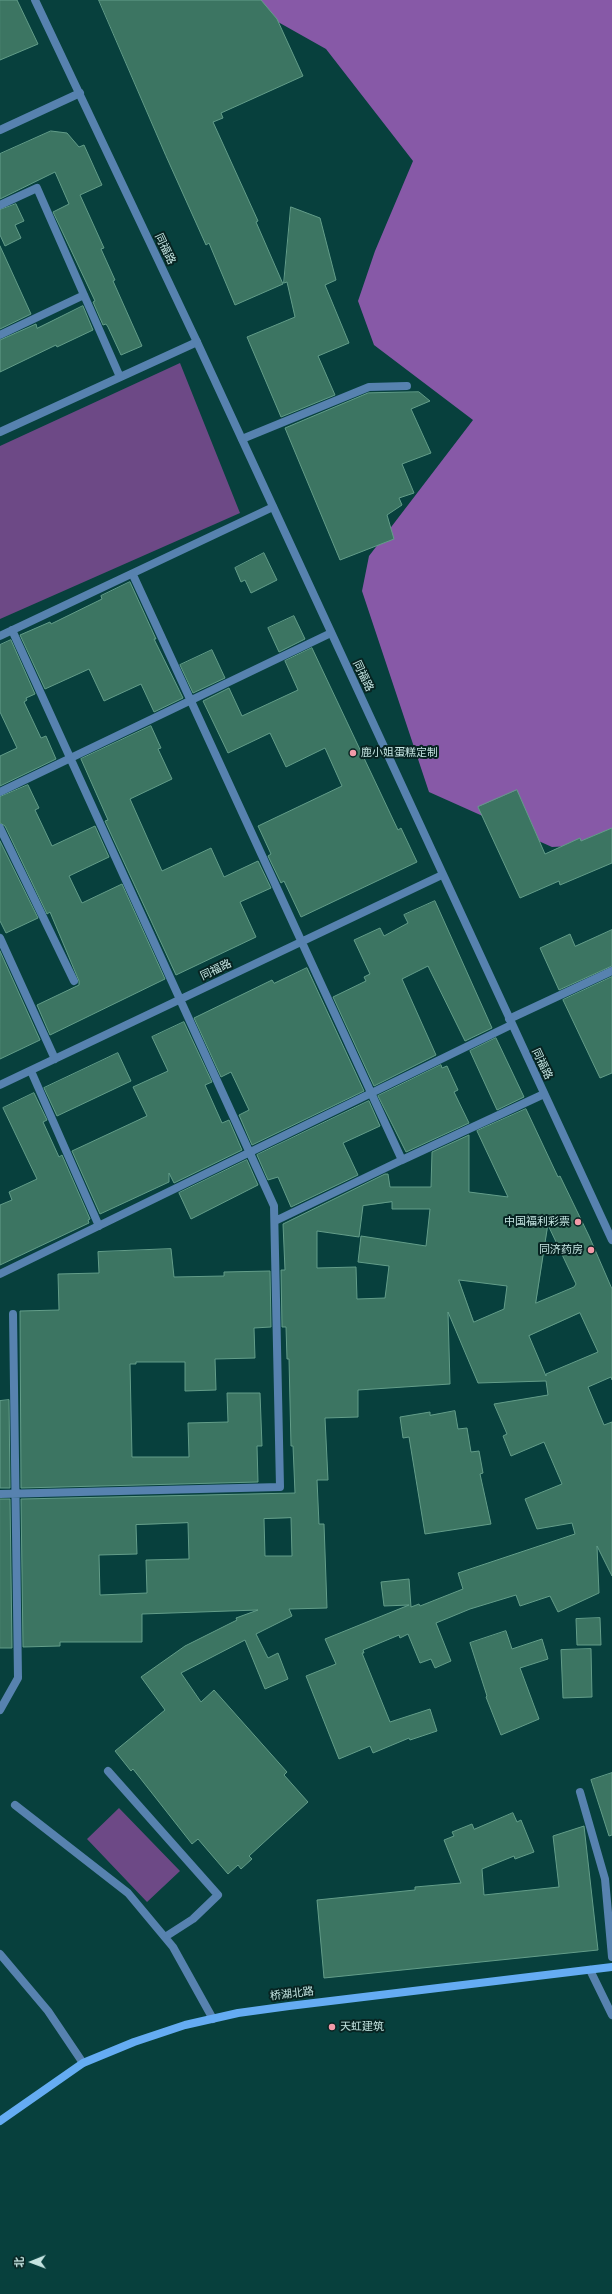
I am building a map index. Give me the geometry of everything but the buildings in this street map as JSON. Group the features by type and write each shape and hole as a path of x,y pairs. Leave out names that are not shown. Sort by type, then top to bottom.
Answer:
{"main road":[{"name":"桥湖北路","path":"0,2121 83,2063 134,2042 185,2025 289,2006 612,1967"}],"street":[{"name":"同福路","path":"35,0 197,342 612,1240"},
{"path":"0,130 80,93"},
{"path":"0,205 37,188 120,377"},
{"path":"0,335 84,295"},
{"path":"0,432 197,342"},
{"path":"242,439 369,387 407,386"},
{"path":"0,636 133,575 273,507"},
{"path":"133,575 402,1160"},
{"path":"0,1494 280,1487 274,1206 12,630"},
{"path":"0,792 331,633"},
{"path":"0,828 74,981"},
{"name":"同福路","path":"0,1086 442,875"},
{"path":"0,938 55,1059"},
{"path":"0,1274 251,1153 612,971"},
{"path":"31,1071 99,1226"},
{"path":"274,1221 544,1094"},
{"path":"0,1710 18,1678 13,1314"},
{"path":"108,1771 218,1895 193,1919 165,1936"},
{"path":"580,1792 605,1879 612,1957"},
{"path":"15,1805 128,1893 165,1936 213,2019"},
{"path":"0,1954 48,2011 83,2063"},
{"path":"590,1970 612,2015"}],"shaded area":[{"path":"239,0 612,0 612,844 552,847 429,792 362,591 369,556 473,420 374,345 358,301 375,251 413,161 326,49"},
{"path":"180,363 240,513 0,619 0,446"},
{"path":"119,1808 180,1871 147,1902 87,1839"}],"place":[{"name":"鹿小姐蛋糕定制","path":"353,753"},
{"name":"中国福利彩票","path":"578,1222"},
{"name":"同济药房","path":"591,1250"},
{"name":"天虹建筑","path":"332,2027"}]}
